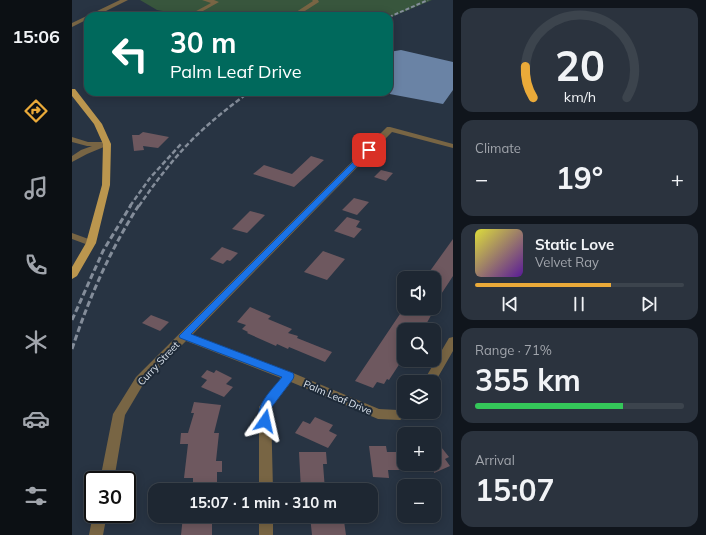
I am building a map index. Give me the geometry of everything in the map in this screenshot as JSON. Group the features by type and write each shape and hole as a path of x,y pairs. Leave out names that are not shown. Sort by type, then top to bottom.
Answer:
{"main road":[{"path":"72,91 98,124 107,144 106,185 91,244 72,276"}],"street":[{"path":"100,12 125,0"},
{"path":"206,0 217,1"},
{"path":"300,12 316,2 315,0"},
{"path":"199,12 217,1"},
{"path":"72,25 84,19"},
{"name":"Curry Street","path":"109,471 119,414 140,380 390,129 453,146"},
{"path":"72,139 88,144 107,144"},
{"path":"72,160 84,152 107,144"},
{"path":"72,236 91,244"},
{"name":"Palm Leaf Drive","path":"184,336 289,376 378,414 397,415"},
{"path":"433,375 453,341"},
{"path":"266,483 265,407 289,376"},
{"path":"96,535 98,523"},
{"path":"266,523 266,535"}],"green space":[{"path":"140,0 432,0 393,16 393,12 168,12 157,10"}],"water":[{"path":"401,50 453,62 453,90 443,104 393,95 393,51"}],"building":[{"path":"143,132 169,137 158,148 143,146 144,150 134,151 132,135 139,135"},
{"path":"311,156 324,160 294,187 253,174 264,165 292,174"},
{"path":"381,170 393,173 386,181 374,177"},
{"path":"354,198 369,202 357,215 342,210"},
{"path":"250,211 265,215 247,233 232,229"},
{"path":"347,217 360,221 356,227 362,229 354,238 334,231"},
{"path":"453,239 453,276 441,294 441,271 430,271"},
{"path":"222,247 238,253 230,261 227,260 223,264 210,259"},
{"path":"323,251 345,259 327,280 304,272"},
{"path":"250,307 271,316 268,319 292,329 288,333 298,336 297,338 332,352 325,362 289,347 288,349 277,344 276,346 247,333 248,332 242,329 246,325 237,322"},
{"path":"151,315 169,322 160,331 142,323"},
{"path":"399,315 431,315 427,323 397,323 397,367 389,380 387,379 384,384 377,382 373,388 355,381"},
{"path":"207,370 214,373 216,370 232,378 226,384 233,387 224,397 201,387 207,380 201,377"},
{"path":"194,402 221,405 214,433 219,433 216,461 222,461 222,472 217,472 217,483 193,483 193,478 184,478 188,444 180,444 181,433 188,433 194,413 191,413"},
{"path":"315,417 333,425 329,431 337,435 328,448 295,433 303,421 310,424"},
{"path":"369,446 386,446 387,452 397,452 397,470 388,470 389,478 373,477"},
{"path":"441,447 449,457 445,459 450,466 441,470"},
{"path":"299,452 326,452 327,464 323,464 324,483 301,483"},
{"path":"182,523 212,523 212,535 181,535"},
{"path":"311,523 344,523 346,535 312,535"}],"railway":[{"path":"393,15 428,0"},
{"path":"139,206 162,174 188,144 225,110 244,96"},
{"path":"130,206 150,178 181,144"},
{"path":"72,320 103,251 131,205"},
{"path":"72,349 101,275 128,222 139,205"}],"route":[{"path":"265,421 265,407 289,376 184,336 369,150"}]}
